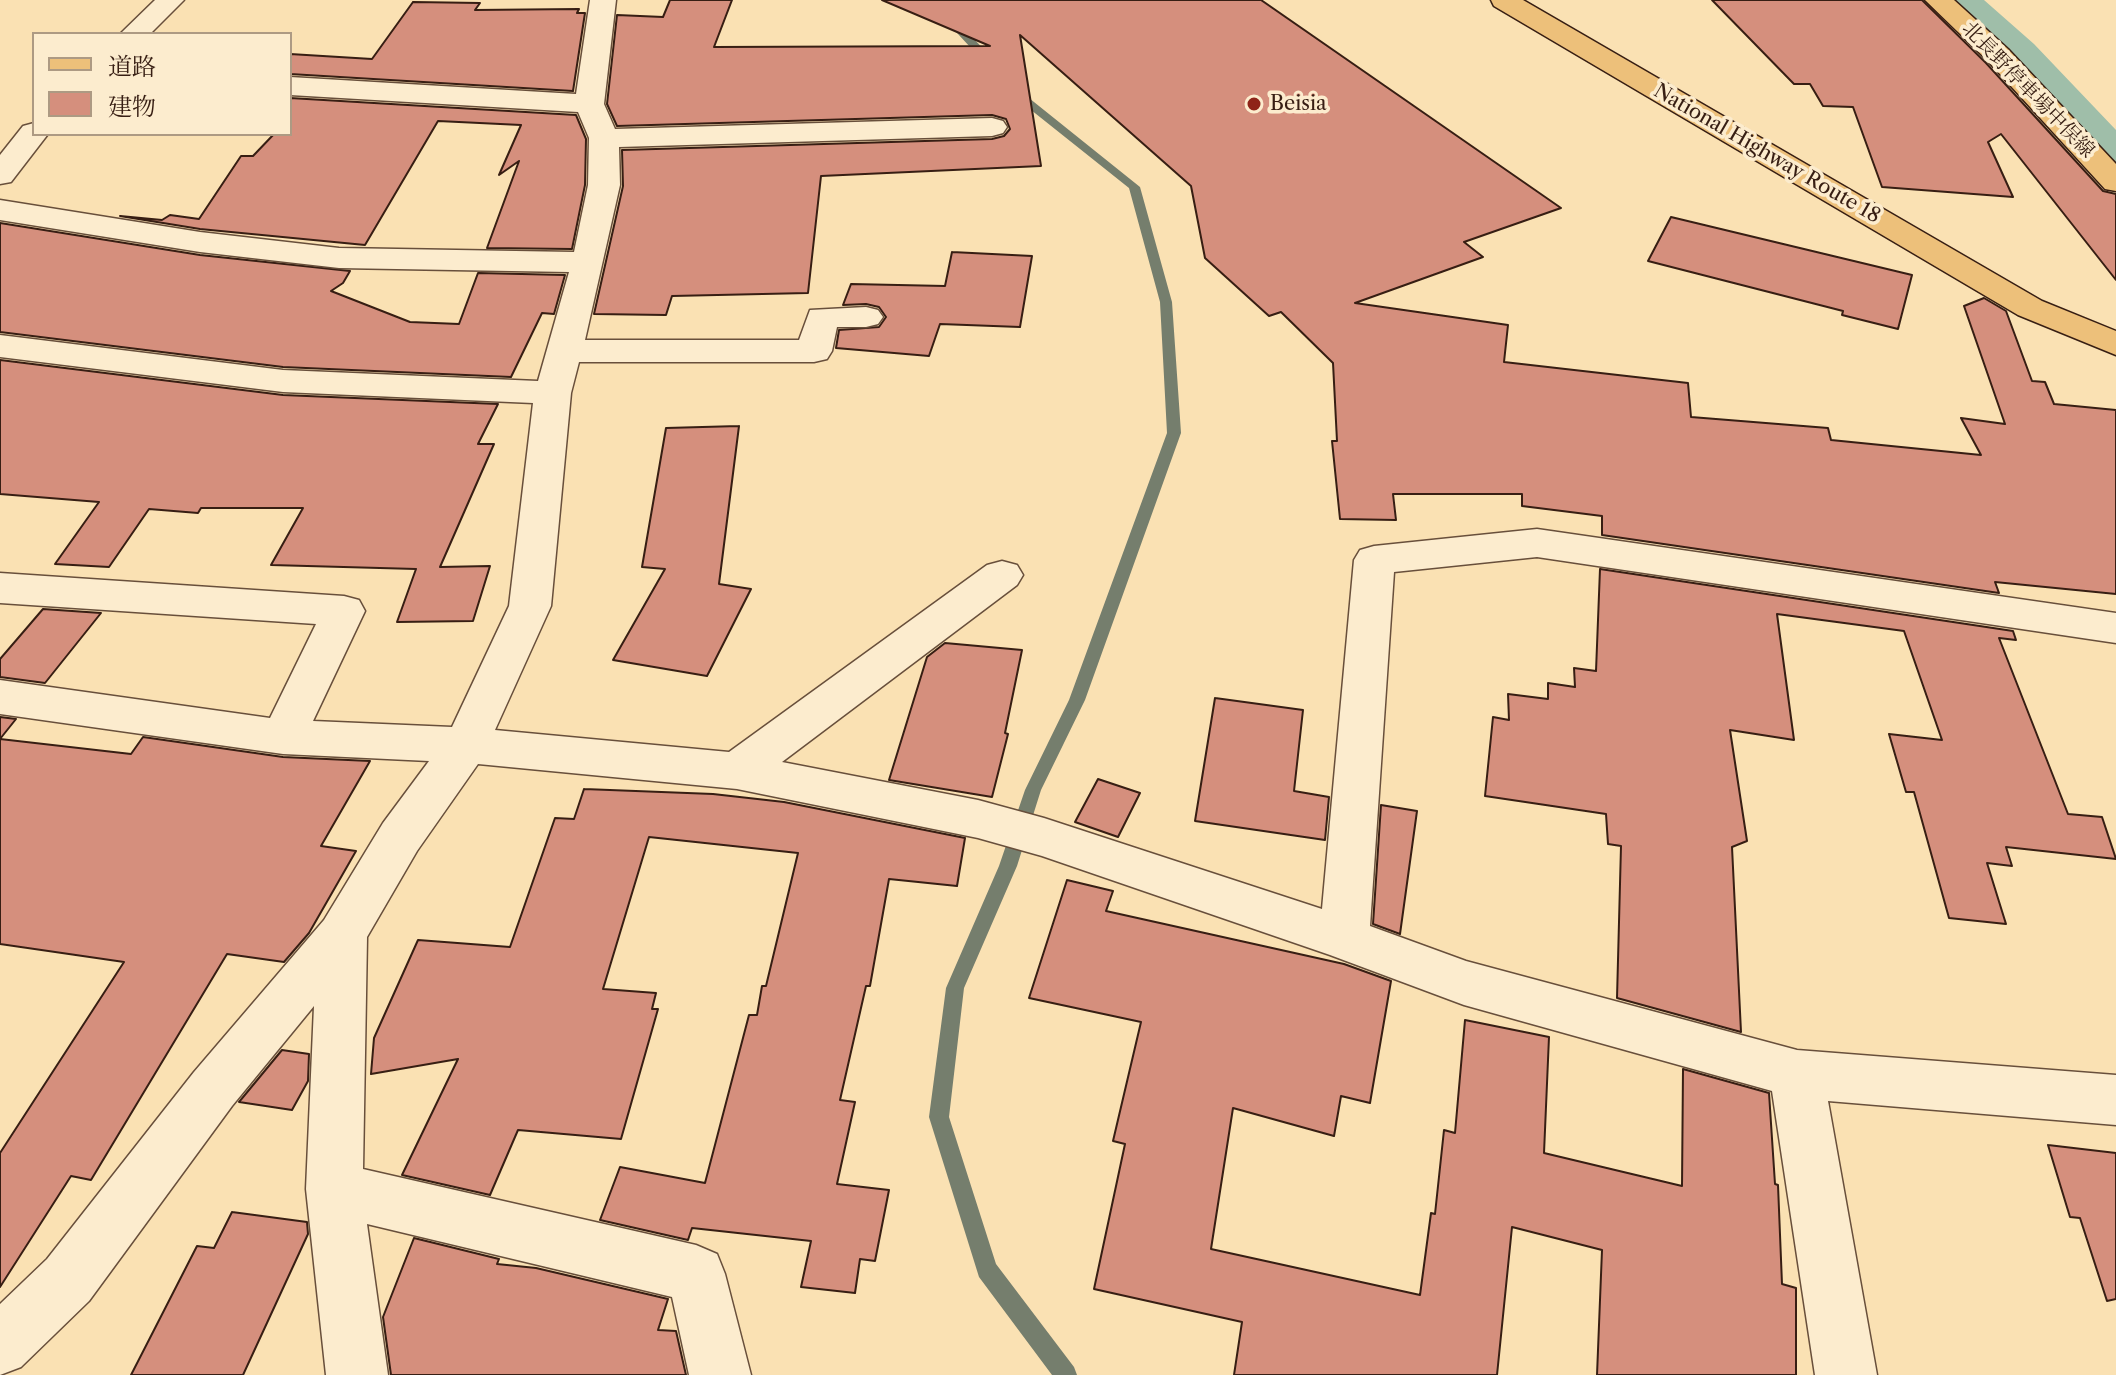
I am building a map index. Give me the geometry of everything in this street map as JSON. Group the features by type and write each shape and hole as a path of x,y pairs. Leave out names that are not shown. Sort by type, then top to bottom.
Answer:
{"main road":[{"name":"National Highway Route 18","path":"1504,0 2030,308 2116,344"},
{"name":"北長野停車場中俣線","path":"1938,0 2056,115 2113,176"},
{"name":"National Highway Route 18","path":"2030,308 2056,341 2116,377"}],"street":[{"path":"136,32 171,0"},
{"path":"0,1346 68,1280 213,1089 342,935 400,837 466,745 530,606 553,393 588,262 604,185 604,138 589,104 603,0"},
{"path":"292,86 589,104"},
{"path":"604,138 992,127"},
{"path":"0,175 32,135"},
{"path":"0,210 200,242 339,258 588,262"},
{"path":"564,351 814,351 822,317 866,317"},
{"path":"0,346 283,381 553,393"},
{"path":"1344,938 1374,560 1537,543 2116,628"},
{"path":"737,771 1002,575"},
{"path":"0,588 344,611 283,737"},
{"path":"0,697 283,737 466,745 737,771 978,819 1044,837 1344,938 1464,983 1797,1074 2116,1100"},
{"path":"342,935 334,1189 357,1375"},
{"path":"1797,1074 1846,1375"},
{"path":"334,1189 696,1274 720,1375"}],"building":[{"path":"670,0 732,0 714,47 990,46 882,0 1261,0 1561,208 1464,242 1483,257 1355,303 1508,325 1504,362 1688,383 1691,417 1828,428 1831,440 1981,455 1961,418 2005,424 1964,306 1984,298 2006,311 2032,381 2045,382 2054,404 2116,410 2116,594 1995,582 1999,593 1602,535 1602,516 1522,506 1522,494 1393,494 1396,520 1340,519 1332,441 1337,441 1333,363 1281,312 1269,316 1205,258 1191,186 1020,35 1041,166 821,176 808,293 672,296 666,315 594,314 623,186 622,150 992,139 1004,136 1010,129 1006,119 992,115 617,126 607,104 617,15 663,17"},
{"path":"1712,0 1922,0 1986,63 2103,191 2116,194 2116,280 2001,134 1988,142 2013,197 1882,187 1853,107 1823,106 1810,84 1794,84"},
{"path":"413,2 480,3 475,10 579,9 577,13 585,13 573,91 292,74 292,54 372,59"},
{"path":"292,98 576,115 586,139 585,185 572,249 487,248 519,161 499,175 521,125 438,121 365,245 200,229 120,216 162,220 170,215 199,219 241,156 253,156 272,136 292,136"},
{"path":"1671,217 1912,275 1898,329 1842,315 1843,311 1648,261"},
{"path":"0,223 200,255 350,271 343,283 331,291 410,322 459,324 478,273 565,275 554,314 542,313 511,377 283,367 0,332"},
{"path":"952,252 1032,256 1020,327 940,324 929,356 836,348 839,330 879,327 886,317 879,307 843,305 851,284 945,286"},
{"path":"0,360 283,395 498,404 478,444 494,444 440,567 490,566 473,621 397,622 416,569 271,565 303,508 201,508 198,513 149,509 109,567 55,564 99,502 0,494"},
{"path":"739,426 719,584 751,589 707,676 613,660 665,569 642,567 666,428"},
{"path":"1600,569 2013,631 2016,640 1999,638 2068,814 2102,817 2116,859 2006,847 2012,866 1987,863 2006,924 1949,918 1914,792 1906,792 1889,734 1942,740 1904,631 1777,614 1794,740 1730,730 1747,841 1732,847 1741,1032 1617,998 1621,846 1608,844 1606,814 1485,796 1493,717 1509,720 1508,694 1548,699 1548,683 1575,687 1574,668 1596,671"},
{"path":"43,609 101,613 45,683 0,677 0,659"},
{"path":"945,643 1022,650 1005,733 1008,734 992,797 889,780 927,657"},
{"path":"1215,698 1303,710 1294,791 1329,797 1325,840 1195,821"},
{"path":"0,717 16,719 0,739"},
{"path":"143,737 283,757 370,761 321,846 356,851 309,933 284,962 227,954 91,1180 71,1176 0,1287 0,1153 124,962 0,944 0,739 131,754"},
{"path":"1098,779 1140,793 1118,837 1075,822"},
{"path":"584,789 713,794 784,802 965,838 957,886 889,879 870,986 866,986 840,1100 855,1102 837,1184 889,1190 875,1261 860,1259 855,1293 801,1287 811,1241 692,1228 688,1240 600,1220 620,1167 705,1183 749,1015 757,1015 762,986 766,986 798,853 649,837 603,989 656,993 652,1009 658,1009 621,1139 518,1130 490,1195 402,1175 458,1059 371,1074 374,1038 418,940 510,947 555,818 574,819"},
{"path":"1381,805 1417,811 1400,934 1373,924"},
{"path":"1067,880 1113,891 1106,911 1344,964 1391,981 1370,1103 1341,1096 1334,1136 1233,1108 1211,1249 1420,1295 1431,1213 1435,1214 1444,1130 1455,1133 1465,1020 1549,1037 1544,1153 1682,1186 1683,1069 1769,1093 1775,1184 1778,1185 1782,1284 1796,1288 1796,1375 1597,1375 1602,1250 1512,1227 1497,1375 1234,1375 1242,1322 1094,1289 1125,1144 1113,1141 1141,1022 1029,998"},
{"path":"282,1050 309,1054 308,1081 292,1110 239,1102"},
{"path":"2048,1145 2116,1153 2116,1299 2107,1301 2080,1218 2070,1217"},
{"path":"232,1212 307,1222 308,1234 243,1375 131,1375 197,1246 214,1248"},
{"path":"414,1238 499,1259 497,1264 536,1268 668,1299 658,1330 676,1331 686,1375 391,1375 383,1317"}],"waterway":[{"path":"941,0 936,5 987,59"},
{"path":"1964,0 2021,52 2116,153"},
{"path":"1015,92 1134,187 1166,302 1174,433 1077,700 1033,790 1008,866 955,988 939,1117 987,1270 1066,1375"}],"place":[{"name":"Beisia","path":"1254,104"}]}
